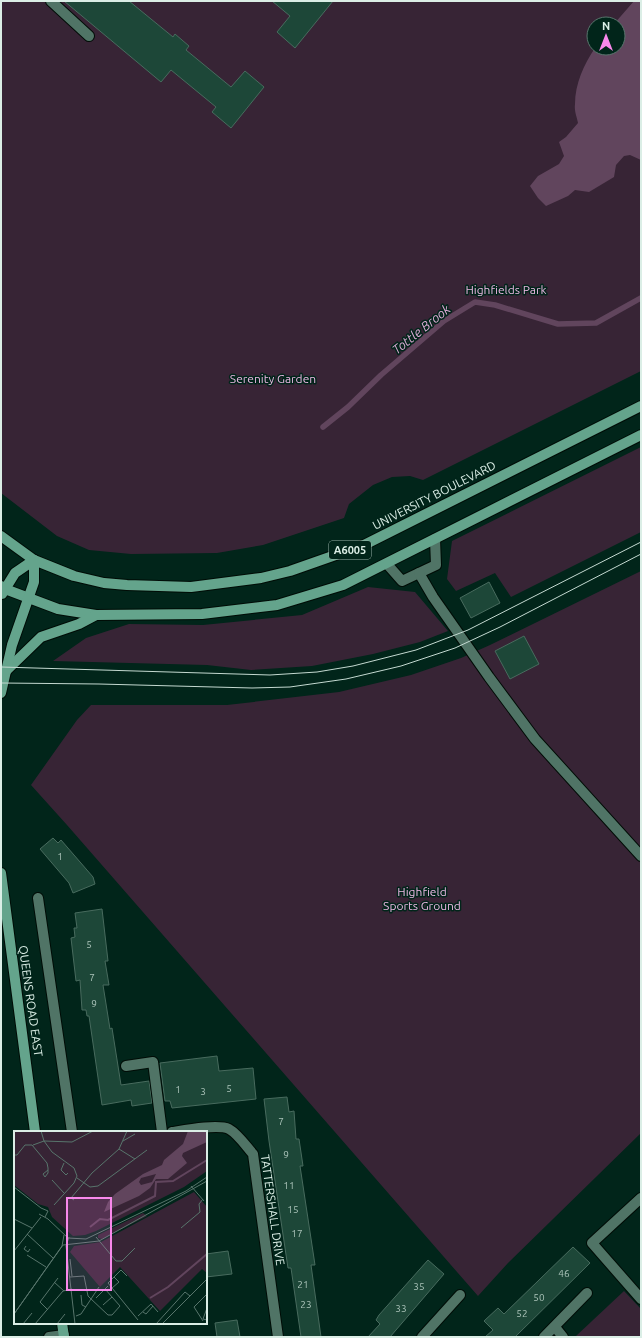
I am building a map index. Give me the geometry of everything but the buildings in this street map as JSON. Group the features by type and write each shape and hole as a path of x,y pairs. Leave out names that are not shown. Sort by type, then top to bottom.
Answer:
{"main road":[{"name":"UNIVERSITY BOULEVARD","path":"1,536 34,560 74,576 104,583 191,587 261,578 290,571 364,545 641,406"},
{"name":"A6005","path":"28,598 58,609 96,615 202,614 277,605 343,585 641,435"},
{"path":"28,598 2,590 15,573 34,560"},
{"path":"1,692 13,640 34,582 34,560"},
{"name":"A6005","path":"5,671 41,637 79,624 96,615"},
{"name":"QUEENS ROAD EAST","path":"1,873 35,1131"},
{"path":"62,1324 64,1336"}],"street":[{"path":"51,1 89,36"},
{"path":"387,564 402,581 419,574 436,565 435,539"},
{"path":"419,574 433,597 493,683 535,739 641,856"},
{"name":"QUEENS ROAD EAST","path":"38,898 72,1131"},
{"path":"126,1066 153,1062 162,1131"},
{"name":"TATTERSHALL DRIVE","path":"181,1131 215,1127 228,1129 238,1137 253,1154 278,1337"},
{"path":"641,1198 592,1244 641,1299"},
{"path":"544,1337 587,1293"},
{"path":"422,1337 460,1295"},
{"path":"554,1327 563,1337"},
{"path":"49,1337 64,1336"}],"green space":[{"path":"1,1 641,1 641,371 423,480 410,476 392,477 373,485 349,504 344,518 263,545 217,553 131,554 89,550 57,536 1,493"},
{"path":"641,447 641,532 511,597 495,573 456,591 447,579 452,541"},
{"name":"Highfield Sports Ground","path":"641,571 641,1133 508,1263 478,1296 31,785 77,720 91,705 227,705 339,692 411,675 461,658 490,645"},
{"path":"368,587 415,592 448,631 420,642 373,654 312,666 251,670 207,665 53,661 86,638 129,624 203,625 302,615"},
{"path":"624,1291 641,1309 641,1337 576,1336"}],"shaded area":[{"path":"634,1 641,1 641,160 630,155 624,156 616,165 614,177 589,192 575,190 568,196 546,206 538,198 530,186 538,176 559,164 564,156 559,142 566,137 578,123 575,109 575,97 578,82 590,56 626,56 626,16 621,16"}],"waterway":[{"name":"Tottle Brook","path":"323,427 348,407 381,375 444,321 475,302 495,305 558,324 596,323 641,298"}],"tram line":[{"path":"1,667 270,675 317,672 353,666 416,650 468,630 641,542"},
{"path":"1,683 252,688 290,687 346,679 401,666 455,648 500,627 641,554"}],"park label":[{"name":"Highfields Park","path":"506,289"},
{"name":"Serenity Garden","path":"273,378"}]}
